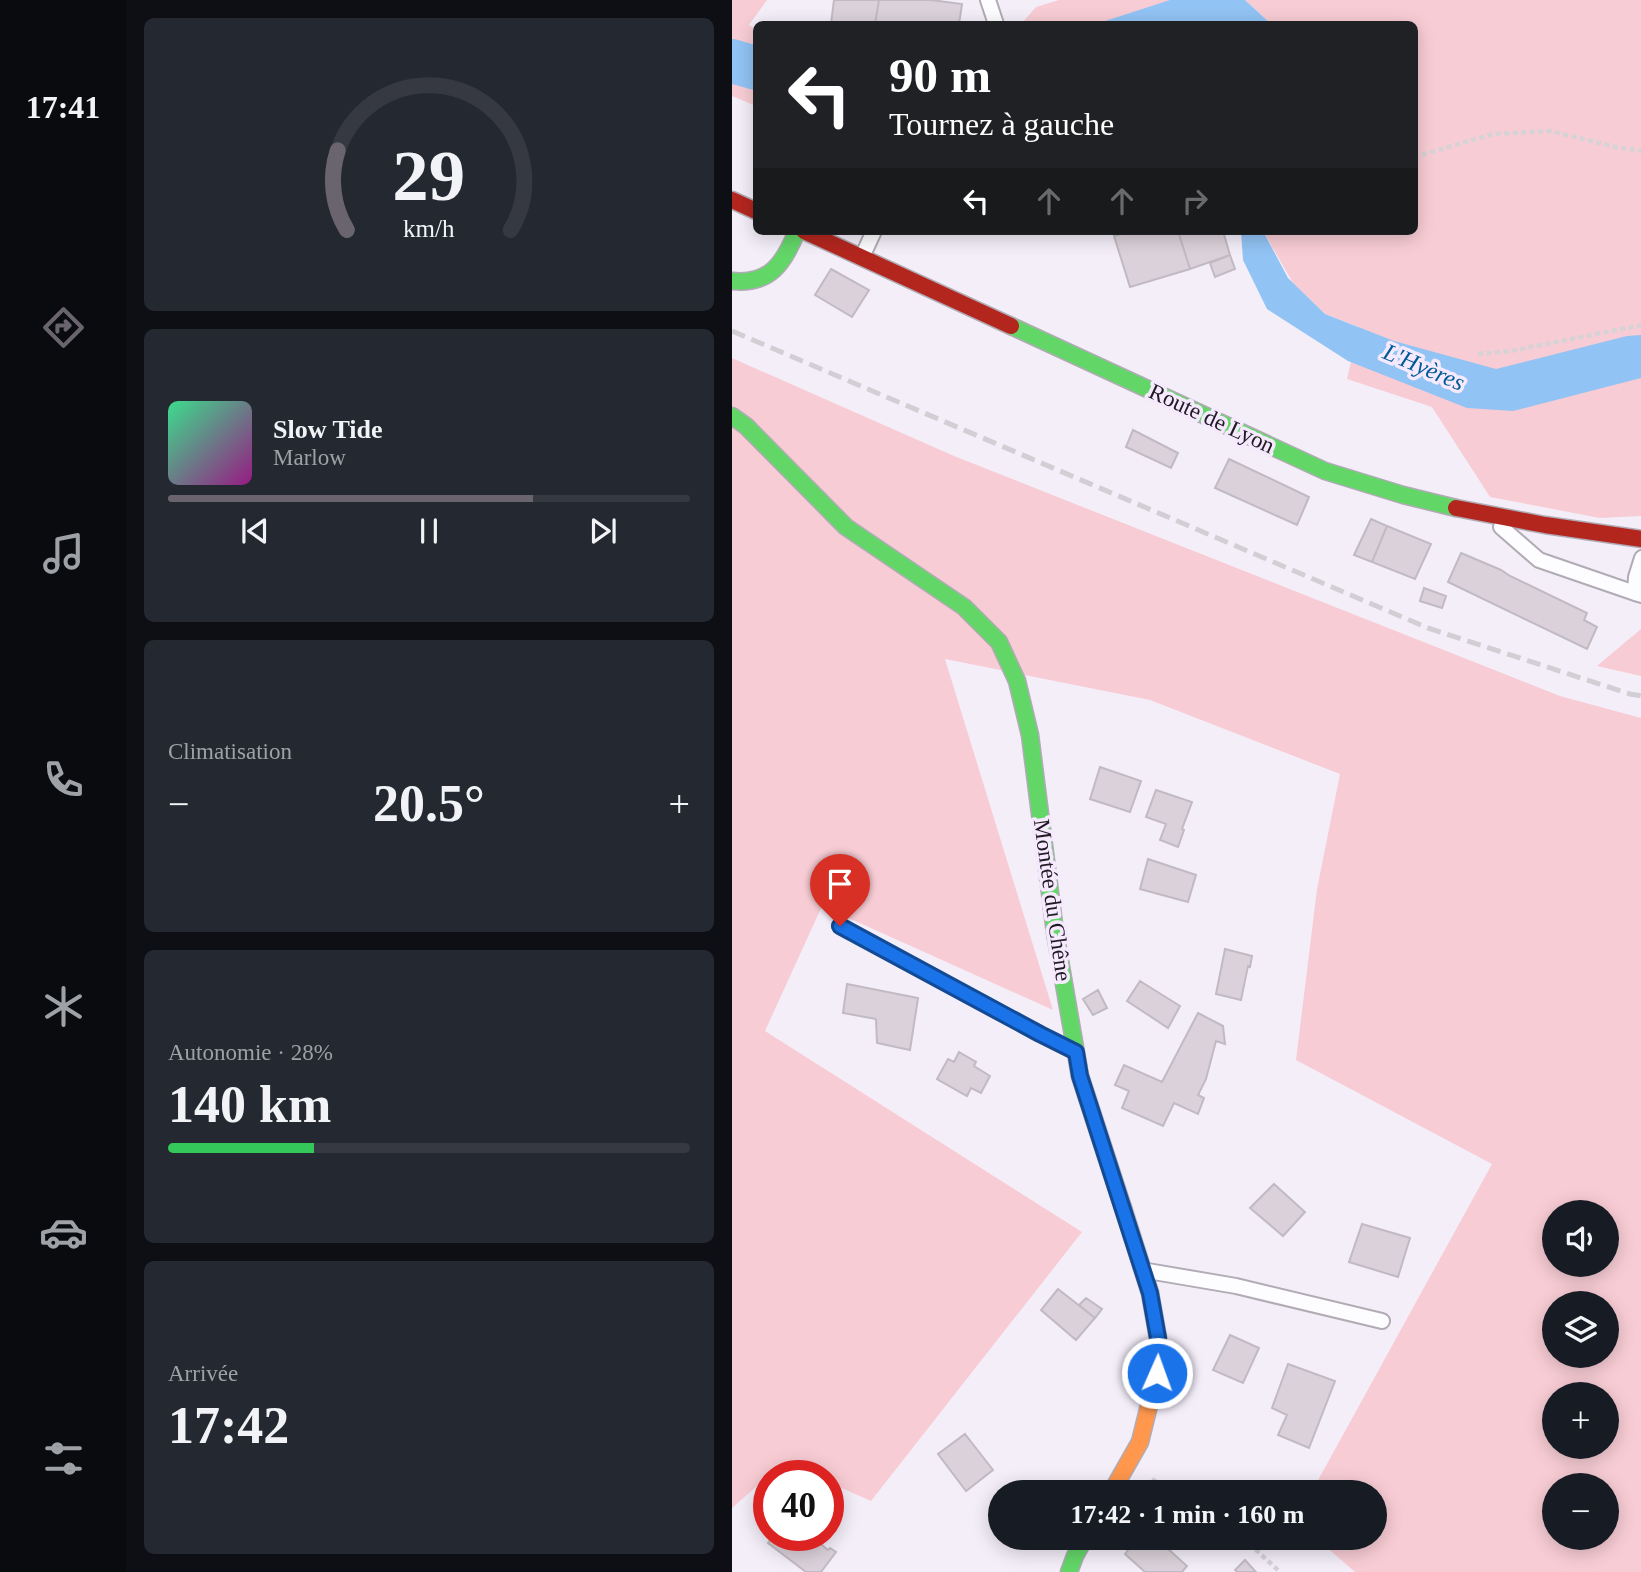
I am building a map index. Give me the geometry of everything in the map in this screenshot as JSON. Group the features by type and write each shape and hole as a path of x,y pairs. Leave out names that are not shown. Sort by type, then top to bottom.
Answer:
{"street":[{"path":"732,200 753,210"},
{"path":"732,281 746,284 767,277 791,249 796,235"},
{"name":"Route de Lyon","path":"813,235 1325,471 1424,500 1584,531 1641,539"},
{"name":"Montée du Chêne","path":"732,416 746,426 846,527 964,607 999,642 1017,681 1030,735 1055,932 1080,1076 1150,1293 1158,1338 1157,1373 1140,1442 1118,1480"},
{"path":"1069,1572 1078,1550"}],"lane":[{"path":"988,0 995,21"},
{"path":"863,257 872,235"},
{"path":"1485,513 1539,560 1638,594 1636,577 1641,558"},
{"path":"840,926 1076,1052"},
{"path":"1143,1270 1236,1286 1382,1321"}],"path":[{"path":"1418,156 1493,134 1550,131 1616,147 1641,150"},
{"path":"1478,354 1511,351 1641,326"},
{"path":"1256,1550 1280,1572"}],"shaded area":[{"path":"732,0 767,0 749,25 753,27 753,105 732,96"},
{"path":"1059,0 1213,0 1224,21 1024,21 1036,7"},
{"path":"1245,0 1641,0 1641,516 1600,518 1490,497 1432,407 1347,379 1359,327 1325,314 1293,283 1265,235 1418,235 1418,21 1268,21"},
{"path":"732,358 954,456 1560,696 1641,718 1641,1572 1355,1572 1330,1550 1387,1550 1387,1480 1318,1480 1492,1164 1296,1060 1317,889 1340,774 1150,700 945,659 1053,1010 822,906 765,1031 1082,1232 871,1501 844,1489 844,1460 753,1460 753,1489 732,1508"},
{"path":"1641,629 1641,676 1597,666"}],"water":[{"path":"1170,0 1245,0 1268,21 1105,21"},
{"path":"1241,235 1265,235 1288,278 1325,314 1394,341 1496,369 1627,336 1641,335 1641,378 1513,411 1467,408 1348,361 1267,309 1243,260"}],"building":[{"path":"834,0 879,0 876,21 831,21"},
{"path":"879,0 931,0 962,4 959,21 876,21"},
{"path":"1179,235 1190,269 1130,287 1114,236"},
{"path":"1179,235 1224,235 1230,255 1190,269"},
{"path":"1230,255 1235,269 1215,277 1210,263"},
{"path":"831,269 869,290 852,317 815,295"},
{"path":"1133,430 1178,453 1171,468 1126,447"},
{"path":"1229,459 1309,497 1297,525 1215,488"},
{"path":"1371,519 1387,526 1372,562 1354,555"},
{"path":"1387,526 1431,544 1415,579 1372,562"},
{"path":"1461,553 1587,613 1584,620 1597,627 1587,649 1448,582"},
{"path":"1424,588 1446,596 1442,608 1420,601"},
{"path":"1100,767 1141,781 1130,812 1090,799"},
{"path":"1156,790 1192,802 1178,847 1160,840 1166,824 1146,817"},
{"path":"1148,859 1196,875 1188,902 1140,889"},
{"path":"1225,949 1252,956 1241,1000 1216,994"},
{"path":"1140,981 1180,1006 1168,1028 1127,1001"},
{"path":"847,984 918,998 910,1050 877,1043 876,1019 843,1013"},
{"path":"1098,990 1107,1008 1093,1015 1083,999"},
{"path":"1198,1013 1223,1026 1225,1044 1216,1041 1206,1079 1198,1095 1204,1098 1198,1114 1174,1103 1163,1126 1122,1108 1129,1091 1115,1085 1124,1065 1162,1082"},
{"path":"959,1052 976,1062 974,1066 990,1076 981,1093 971,1088 967,1096 937,1079 948,1059 954,1062"},
{"path":"1274,1184 1305,1212 1283,1236 1250,1208"},
{"path":"1362,1224 1410,1238 1398,1277 1349,1262"},
{"path":"1058,1289 1095,1318 1076,1340 1041,1310"},
{"path":"1086,1298 1102,1309 1095,1318 1079,1305"},
{"path":"1230,1335 1259,1348 1243,1383 1213,1370"},
{"path":"1288,1364 1335,1381 1309,1448 1278,1435 1287,1415 1272,1408"},
{"path":"965,1434 993,1470 966,1491 938,1454"},
{"path":"1128,1550 1169,1550 1187,1566 1182,1572 1145,1572 1125,1554"},
{"path":"778,1551 836,1552 821,1572 806,1572"},
{"path":"1245,1560 1256,1572 1235,1570"}],"waterway":[{"name":"L'Hyères","path":"732,61 753,67"}],"railway":[{"path":"732,331 1428,628 1642,696"}],"traffic: fast":[{"path":"732,281 756,279 774,270 787,253 795,235"},
{"path":"1011,326 1325,471 1456,508"},
{"path":"732,416 746,426 846,527 964,607 999,642 1017,681 1030,735 1055,932 1080,1076 1123,1208"},
{"path":"1069,1572 1078,1550"}],"traffic: slow":[{"path":"1118,1480 1140,1442 1157,1373 1158,1338 1150,1293 1123,1208"}],"traffic: jam":[{"path":"732,200 753,210"},
{"path":"813,235 1011,326"},
{"path":"1456,508 1545,525 1642,539"}],"route":[{"path":"840,926 1076,1052 1080,1076 1150,1293 1158,1338 1157,1373"}]}
